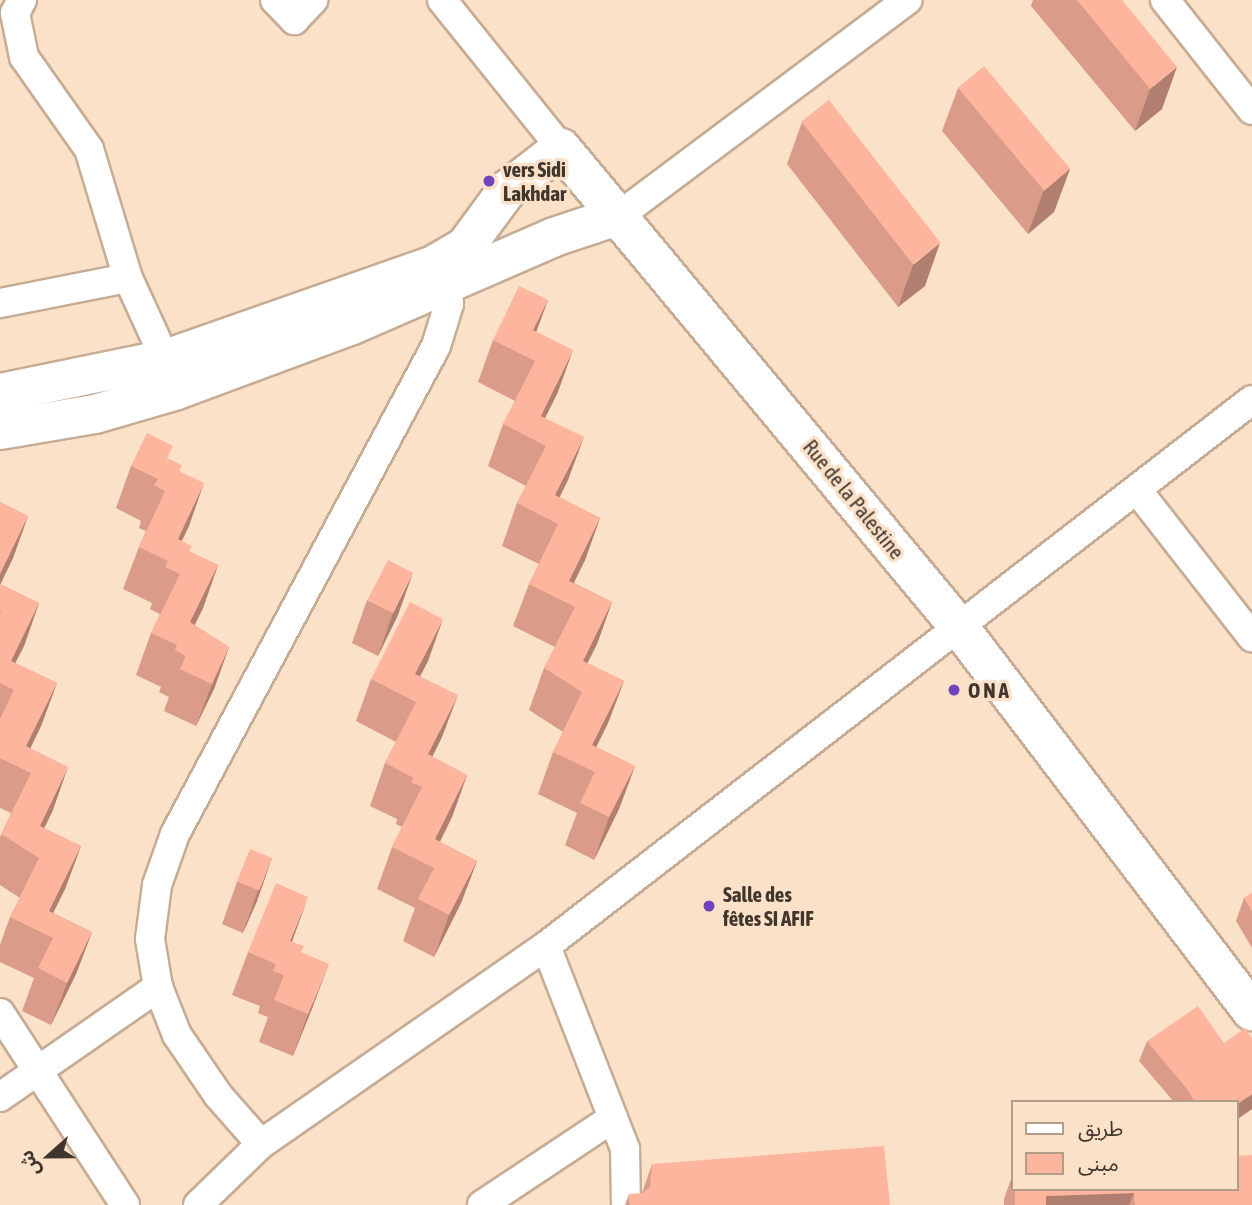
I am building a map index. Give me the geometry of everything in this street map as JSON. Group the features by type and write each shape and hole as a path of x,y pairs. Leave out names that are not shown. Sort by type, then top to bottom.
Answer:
{"main road":[{"name":"Rue de la Palestine","path":"561,148 620,215 959,627 1252,1011"},
{"path":"446,272 507,190 561,148"},
{"path":"0,430 96,414 172,374 446,272 620,215"},
{"path":"0,393 172,374"}],"street":[{"path":"22,0 15,13 24,57 89,149 128,278 172,374"},
{"path":"275,0 294,20 313,0"},
{"name":"Rue de la Palestine","path":"442,0 561,148"},
{"path":"620,215 906,0"},
{"path":"1165,0 1252,110"},
{"path":"261,1144 218,1095 177,1035 158,987 150,939 157,886 175,834 418,386 444,325 446,272"},
{"path":"0,303 128,278"},
{"path":"198,1205 261,1144 546,946 1252,400"},
{"path":"1137,490 1252,636"},
{"path":"546,946 625,1149 626,1205"},
{"path":"0,1097 158,987"},
{"path":"0,1013 125,1205"},
{"path":"482,1205 613,1118"}],"building":[{"path":"1077,0 1122,0 1177,67 1150,89"},
{"path":"984,66 1070,169 1044,191 958,88"},
{"path":"829,100 940,243 913,264 801,122"},
{"path":"519,286 548,300 533,330 573,350 541,416 584,437 555,495 600,518 569,581 612,602 583,661 624,681 592,745 635,766 609,817 580,803 595,772 553,752 582,692 544,668 575,607 529,584 558,524 517,503 546,446 503,424 535,361 493,340"},
{"path":"147,433 173,446 167,458 182,465 179,471 204,483 178,539 192,546 189,551 218,565 190,622 229,647 212,684 180,669 186,656 175,650 177,645 151,633 180,574 165,567 168,561 139,547 165,491 154,485 158,479 131,466"},
{"path":"0,502 28,516 0,574"},
{"path":"388,560 413,573 393,613 368,600"},
{"path":"0,584 39,603 11,661 57,683 26,746 68,767 40,826 81,846 49,911 92,932 67,983 38,968 53,938 10,917 39,858 1,834 31,773 0,758 0,719 14,690 0,683"},
{"path":"410,602 443,619 415,674 458,695 428,754 467,775 435,839 477,861 449,915 418,899 434,868 392,847 422,787 411,782 414,778 385,763 416,702 371,679"},
{"path":"250,849 272,858 259,890 237,881"},
{"path":"276,883 308,897 290,941 304,946 301,952 329,964 308,1014 274,1000 284,975 273,971 276,964 248,952"},
{"path":"1252,893 1252,911 1244,898"},
{"path":"1198,1006 1224,1043 1245,1028 1252,1038 1252,1094 1238,1104 1238,1100 1194,1100 1147,1041"},
{"path":"884,1146 890,1205 630,1205 629,1194 643,1193 650,1187 652,1164"},
{"path":"1252,1155 1252,1205 1135,1205 1134,1193 1046,1196 1046,1205 1015,1205 1015,1191 1238,1191 1238,1156"}],"place":[{"name":"vers Sidi Lakhdar","path":"489,181"},
{"name":"O N A","path":"954,690"},
{"name":"Salle des fêtes SI AFIF","path":"709,906"}]}
